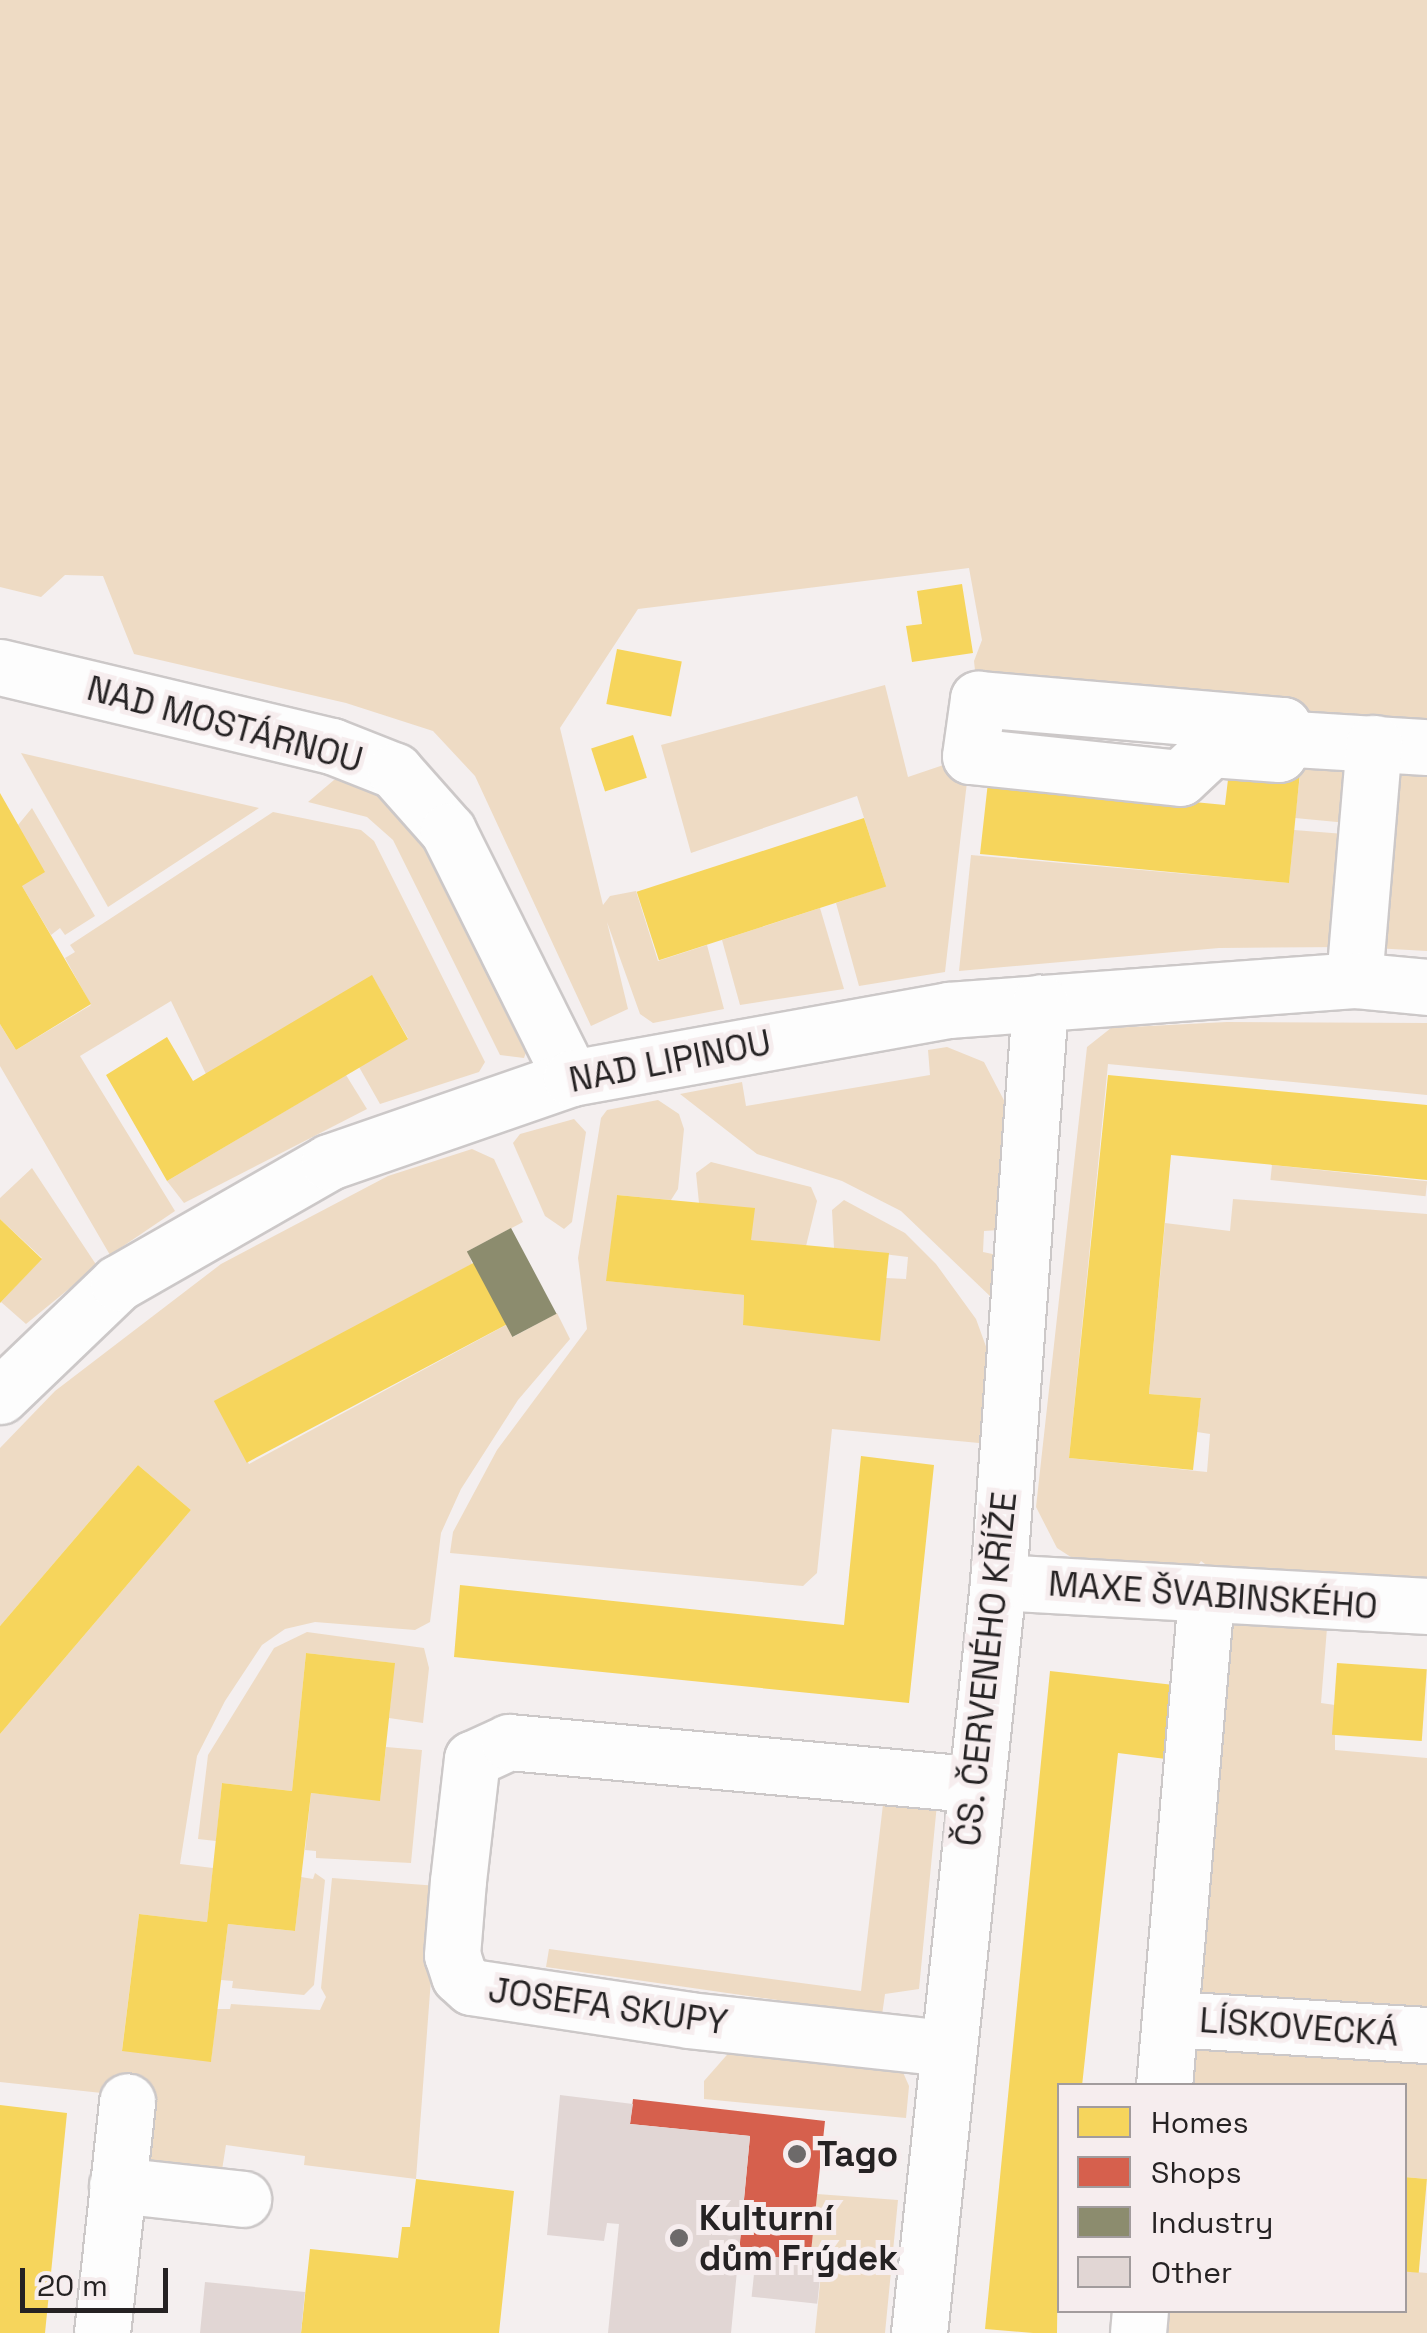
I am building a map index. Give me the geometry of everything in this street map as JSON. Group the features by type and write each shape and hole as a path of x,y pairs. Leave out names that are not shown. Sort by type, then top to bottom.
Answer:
{"street":[{"name":"NAD MOSTÁRNOU","path":"0,666 332,746 395,771 448,830 571,1078"},
{"path":"978,699 1283,725 1281,738 1279,754 1211,749 1180,778 970,756 978,699"},
{"path":"978,722 1401,745 1354,980"},
{"name":"NAD LIPINOU","path":"0,1396 118,1283 328,1162 571,1078 948,1010 1354,980 1427,987"},
{"name":"ČS. ČERVENÉHO KŘÍŽE","path":"919,2333 998,1582 1040,1003"},
{"name":"MAXE ŠVABINSKÉHO","path":"998,1582 1427,1606"},
{"path":"1164,2083 1206,1595"},
{"name":"JOSEFA SKUPY","path":"946,2048 690,2020 471,1987 459,1976 452,1955 462,1846 472,1759 509,1742 974,1784"},
{"name":"LÍSKOVECKÁ","path":"1172,2019 1427,2036"},
{"path":"102,2333 127,2102"},
{"path":"117,2184 243,2199"}],"shaded area":[{"path":"0,0 1427,0 1427,739 978,699 974,661 982,640 969,568 638,609 560,728 603,905 610,896 636,891 658,961 707,945 724,1009 653,1023 640,1014 607,922 628,1009 591,1026 475,776 433,731 346,703 134,654 103,576 65,575 41,597 0,587"},
{"path":"885,685 908,777 970,756 945,972 859,986 836,903 886,886 857,796 691,853 661,745"},
{"path":"1303,749 1353,752 1358,824 1295,818"},
{"path":"21,753 259,808 108,907"},
{"path":"1427,759 1427,951 1374,948 1390,776"},
{"path":"354,775 400,792 528,1047 524,1058 500,1055 393,840 367,817 308,802 334,780"},
{"path":"32,808 95,916 65,935 60,928 51,935 22,886 18,825"},
{"path":"273,812 361,830 374,841 485,1062 479,1072 380,1104 359,1067 408,1038 372,976 206,1074 171,1001 80,1056 175,1211 110,1255 0,1066 0,1024 16,1050 91,1005 65,958 75,952 70,945"},
{"path":"1294,830 1357,835 1346,947 1219,948 959,971 971,855 1289,883"},
{"path":"820,908 844,989 740,1005 722,940"},
{"path":"1227,1022 1427,1023 1427,1095 1108,1064 1069,1458 1207,1472 1210,1434 1197,1432 1201,1398 1149,1394 1165,1223 1230,1231 1233,1199 1427,1214 1427,1593 1220,1575 1201,1561 1190,1578 1077,1561 1057,1548 1036,1507 1087,1047 1111,1028"},
{"path":"947,1047 984,1062 1009,1110 999,1230 984,1231 983,1252 997,1255 992,1298 901,1211 842,1181 757,1154 680,1094 742,1082 746,1106 930,1075 928,1050"},
{"path":"346,1075 367,1109 184,1203 167,1181"},
{"path":"658,1100 679,1114 684,1129 678,1189 671,1200 617,1195 607,1281 744,1295 743,1325 886,1278 906,1279 908,1257 834,1248 832,1210 844,1200 905,1233 936,1264 976,1319 988,1352 979,1443 832,1429 817,1573 803,1586 450,1553 453,1532 497,1450 587,1329 578,1258 601,1118 607,1110"},
{"path":"574,1119 586,1132 572,1222 564,1229 545,1216 513,1143 520,1134"},
{"path":"472,1149 494,1159 523,1222 468,1251 472,1264 216,1403 249,1464 506,1325 513,1337 557,1313 570,1339 518,1400 461,1489 441,1533 430,1622 415,1630 315,1622 285,1629 262,1645 225,1701 197,1756 180,1864 213,1868 207,1922 139,1914 122,2050 211,2061 217,2009 230,2009 231,2004 320,2010 326,1997 321,1988 332,1878 438,1886 416,2179 304,2165 305,2156 226,2145 222,2170 142,2160 148,2098 0,2082 0,1734 191,1510 138,1465 0,1626 0,1448 55,1391 221,1264 388,1176"},
{"path":"711,1162 811,1187 817,1201 806,1246 751,1240 699,1203 696,1173"},
{"path":"1272,1165 1427,1181 1426,1196 1270,1180"},
{"path":"32,1168 97,1266 26,1324 1,1302 42,1258 0,1219 0,1198"},
{"path":"1229,1621 1327,1628 1321,1703 1335,1705 1335,1750 1427,1758 1427,2025 1211,2003 1194,1989"},
{"path":"307,1632 424,1648 429,1668 423,1723 389,1718 394,1663 306,1653 292,1791 222,1783 216,1841 198,1839 208,1755 274,1648"},
{"path":"386,1747 422,1750 411,1863 316,1858 316,1851 305,1850 311,1793 380,1800"},
{"path":"884,1796 937,1804 919,1989 885,1994 882,2015 546,1967 549,1949 861,1991"},
{"path":"315,1873 325,1880 314,1985 304,1995 232,1988 233,1981 221,1980 228,1924 295,1931 301,1877 313,1879"},
{"path":"1193,2039 1427,2050 1427,2179 1407,2177 1407,2083 1176,2083"},
{"path":"733,2048 898,2061 909,2086 906,2118 704,2099 704,2081"},
{"path":"817,2194 898,2200 885,2333 815,2333 822,2263 810,2261"},
{"path":"1407,2271 1427,2273 1427,2333 1160,2333 1154,2313 1407,2313"}],"building: Homes":[{"path":"962,584 973,653 912,662 906,626 922,624 917,591"},
{"path":"617,649 682,662 671,717 606,704"},
{"path":"633,735 647,778 605,791 591,749"},
{"path":"1231,754 1301,762 1289,883 980,854 988,782 1225,805"},
{"path":"0,793 45,872 22,886 91,1004 16,1050 0,1024"},
{"path":"864,818 886,886 659,960 637,892"},
{"path":"372,975 408,1039 167,1181 106,1075 167,1037 193,1081"},
{"path":"1108,1075 1427,1105 1427,1180 1171,1155 1149,1394 1201,1398 1193,1470 1069,1458"},
{"path":"617,1195 755,1208 751,1240 889,1253 880,1341 743,1325 744,1295 606,1281"},
{"path":"0,1219 42,1259 0,1303"},
{"path":"477,1261 510,1323 247,1463 214,1401"},
{"path":"861,1456 934,1465 909,1703 454,1657 460,1585 844,1625"},
{"path":"138,1465 191,1510 0,1734 0,1626"},
{"path":"306,1653 395,1663 380,1801 311,1793 295,1931 228,1924 211,2062 122,2051 139,1914 207,1922 222,1783 292,1791"},
{"path":"1337,1663 1427,1669 1422,1741 1332,1735"},
{"path":"1050,1671 1174,1685 1166,1759 1118,1753 1082,2083 1057,2083 1057,2333 985,2329"},
{"path":"0,2105 67,2113 45,2333 0,2333"},
{"path":"1407,2177 1427,2179 1419,2273 1407,2272"},
{"path":"416,2179 514,2191 499,2333 301,2333 310,2249 398,2258 402,2227 410,2227"}],"building: Shops":[{"path":"633,2099 825,2121 810,2261 739,2253 750,2136 630,2124"}],"building: Industry":[{"path":"511,1228 557,1314 512,1337 467,1251"}],"building: Other":[{"name":"Kulturní dům Frýdek","path":"560,2095 633,2104 630,2124 750,2136 731,2333 608,2333 619,2224 607,2223 604,2241 547,2235"},
{"path":"756,2255 822,2262 817,2304 752,2297"},
{"path":"205,2282 305,2292 301,2333 200,2333"}],"place":[{"name":"Tago","path":"797,2154"},
{"name":"Kulturní dům Frýdek","path":"679,2238"}]}
